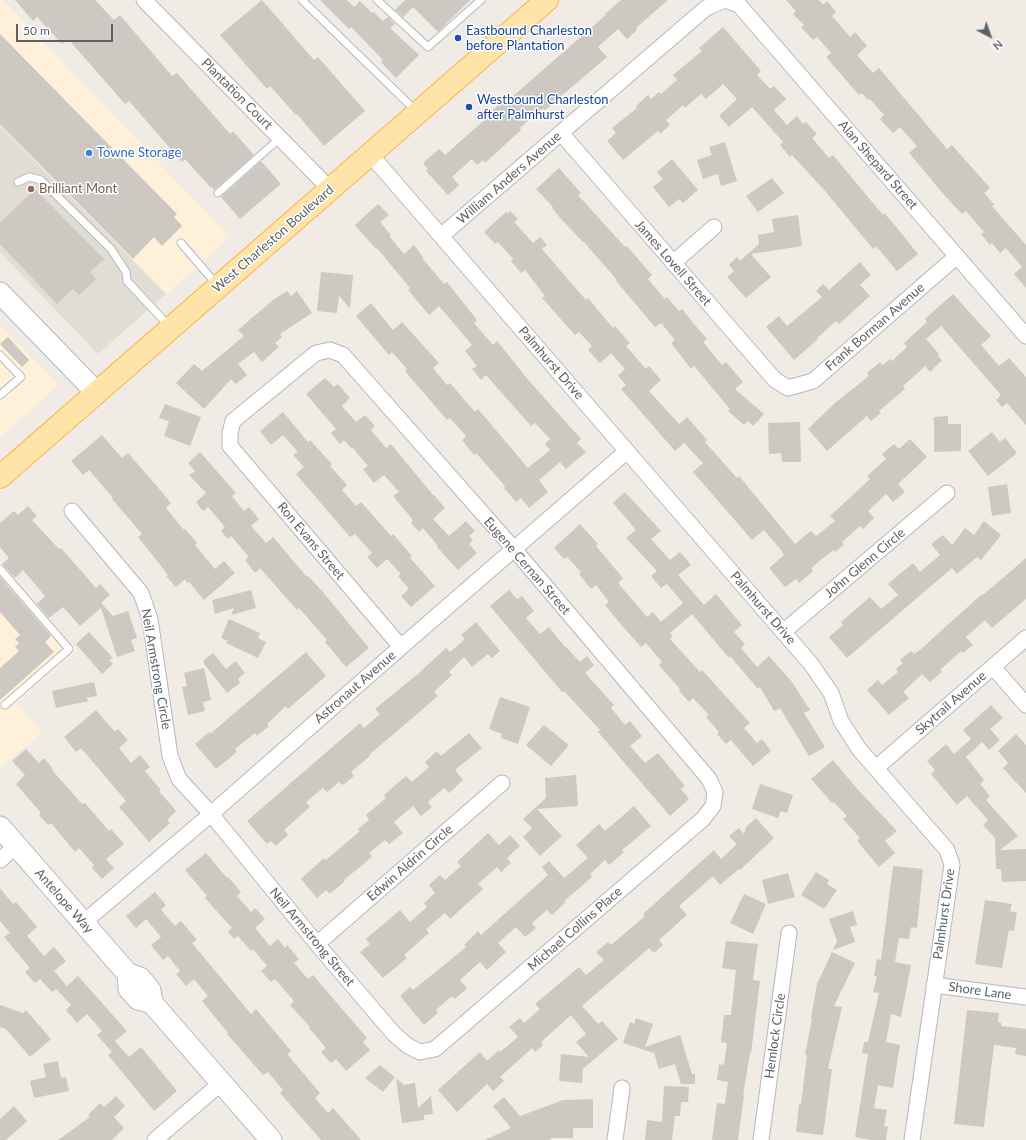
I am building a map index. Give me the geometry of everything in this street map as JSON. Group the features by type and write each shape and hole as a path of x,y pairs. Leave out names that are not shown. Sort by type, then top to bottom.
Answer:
{"main road":[{"name":"West Charleston Boulevard","path":"0,477 547,0"}],"street":[{"name":"Plantation Court","path":"144,0 330,189"},
{"name":"William Anders Avenue","path":"441,236 706,8 725,0"},
{"name":"Alan Shepard Street","path":"725,0 739,5 1026,336"},
{"name":"James Lovell Street","path":"561,134 775,380 788,388"},
{"name":"Palmhurst Drive","path":"370,154 811,664 831,693 841,721 859,749 947,850 952,865 912,1140"},
{"path":"673,263 714,227"},
{"name":"Frank Borman Avenue","path":"788,388 813,381 957,256"},
{"path":"0,293 97,393"},
{"name":"Ron Evans Street","path":"330,350 316,353 234,421 230,433 230,446 401,647"},
{"name":"Eugene Cernan Street","path":"330,350 343,355 514,549 709,779 715,792"},
{"name":"Astronaut Avenue","path":"83,923 211,814 627,451"},
{"name":"John Glenn Circle","path":"783,632 947,494"},
{"name":"Neil Armstrong Circle","path":"72,511 141,593 150,619 170,756 179,779 211,814"},
{"name":"Skytrail Avenue","path":"876,768 1026,638"},
{"path":"993,667 1026,704"},
{"name":"Edwin Aldrin Circle","path":"317,944 502,783"},
{"name":"Michael Collins Place","path":"420,1052 435,1049 703,818 713,806 715,792"},
{"name":"Neil Armstrong Street","path":"211,814 317,944 394,1034 408,1046 420,1052"},
{"name":"Antelope Way","path":"0,827 128,974 129,989 138,999 152,1003 271,1140"},
{"path":"0,860 16,846"},
{"name":"Hemlock Circle","path":"760,1140 789,933"},
{"name":"Shore Lane","path":"934,985 1026,997"},
{"path":"155,1140 221,1082"},
{"path":"615,1140 622,1088"}],"lane":[{"path":"302,0 417,113"},
{"path":"377,0 428,48 481,0"},
{"path":"218,193 280,138"},
{"path":"18,182 29,177 41,180 111,249 126,272 127,282 171,328"},
{"path":"181,243 219,286"},
{"path":"0,355 21,377 0,395"},
{"path":"0,569 69,649 6,705"}],"shaded area":[{"path":"0,0 3,0 230,237 166,294 0,125"},
{"name":"Brilliant Mont","path":"0,125 166,294 98,354 0,252"},
{"path":"0,325 59,385 0,437"},
{"path":"0,561 77,650 17,703 42,733 0,768"}],"building":[{"path":"15,0 95,0 114,20 120,15 172,76 177,73 230,134 233,131 254,155 214,190 185,159 182,162 129,101 125,104 68,39 62,44 37,17 33,21"},
{"path":"262,0 314,60 318,57 365,111 324,146 297,114 296,115 270,86 267,89 220,35"},
{"path":"320,0 347,0 354,7 360,1 383,21 388,17 395,24 390,28 419,55 396,78 381,62 383,60 351,27 349,29"},
{"path":"405,0 470,0 438,32 413,7 403,17 395,10"},
{"path":"621,0 668,0 636,28 637,30 627,39 618,29 598,47 607,57 545,110 543,108 520,128 521,130 485,163 483,160 477,165 472,159 452,177 459,185 448,195 426,171 428,169 423,163 439,149 445,155 490,115 488,114 503,101 505,103 606,15 605,14"},
{"path":"786,0 819,0 823,5 827,1 836,12 832,16 850,37 855,32 867,46 857,55 873,73 879,68 947,149 952,145 990,188 984,193 994,204 992,206 1026,245 1026,288 1014,274 1022,267 1006,248 1000,253 992,243 990,245 981,234 984,232 966,211 962,214 945,196 909,153 917,146 900,127 893,133 880,119 884,115 870,99 868,100 862,93 859,95 826,57 831,53 817,37 813,40 801,27 804,25 793,14 796,11"},
{"path":"723,27 761,71 757,75 770,89 774,86 786,99 774,110 787,125 797,116 803,124 806,122 817,134 812,138 829,158 833,155 918,254 897,271 876,246 873,249 825,191 792,155 790,157 780,145 783,142 752,107 729,127 719,116 737,99 723,84 706,99 701,94 685,108 683,105 666,120 670,125 660,134 658,131 623,160 607,141 616,133 612,128 637,108 636,106 648,95 651,99 659,92 661,94 677,80 673,75 702,51 699,48"},
{"name":"Towne Storage","path":"0,34 177,214 174,217 182,226 162,246 154,237 133,259 0,124"},
{"path":"725,142 737,181 721,186 718,174 703,179 697,160 712,155 709,147"},
{"path":"672,159 698,190 683,203 679,199 669,207 653,187 663,179 657,172"},
{"path":"260,162 262,162 281,184 240,219 221,197"},
{"path":"559,168 581,193 578,195 625,247 627,246 652,275 648,279 665,299 667,297 679,311 682,309 707,339 703,342 722,365 726,362 743,382 735,389 764,414 753,426 748,421 744,425 728,411 730,409 694,366 691,369 671,343 675,340 661,323 655,327 616,281 617,280 584,242 561,219 552,208 553,207 536,189"},
{"path":"772,178 784,193 758,212 746,196"},
{"path":"35,189 104,259 90,272 96,279 79,295 73,289 57,304 0,244 0,223"},
{"path":"378,204 389,215 380,222 404,254 414,245 423,257 422,258 444,284 447,282 477,320 474,323 493,345 497,341 530,382 581,439 577,443 586,452 566,469 560,462 539,480 548,492 529,508 521,498 516,502 504,488 505,486 476,453 474,455 462,440 466,436 450,418 447,420 405,371 407,369 392,352 389,355 356,316 371,303 393,330 402,322 439,363 433,368 447,385 450,383 475,412 478,409 528,468 550,450 545,444 550,439 535,423 531,426 486,375 481,380 472,369 477,366 465,351 472,345 439,306 429,315 408,290 410,288 377,248 376,249 355,225"},
{"path":"510,211 518,219 514,222 533,243 540,237 547,245 542,249 586,300 588,298 613,328 615,326 630,343 626,346 646,369 649,366 661,380 649,391 679,424 687,417 707,440 705,442 737,478 739,476 795,544 811,531 816,536 835,521 830,516 870,479 867,476 886,459 882,454 894,444 899,449 910,439 927,457 898,484 905,492 893,502 886,494 868,511 874,518 863,529 860,526 842,542 844,545 835,552 833,550 811,568 813,571 799,583 796,579 785,587 769,568 784,555 781,550 764,530 752,540 693,472 703,463 684,443 675,451 621,389 626,385 618,376 625,369 611,353 600,363 588,350 592,346 579,332 575,335 542,298 545,296 525,270 521,273 511,261 513,259 498,242 495,244 484,232 506,212 507,214"},
{"path":"798,215 802,246 751,254 771,277 746,298 727,277 734,271 729,265 737,257 740,261 759,244 758,235 774,232 772,219"},
{"path":"860,262 871,275 860,285 870,296 839,324 836,321 794,360 766,327 779,316 787,326 822,297 816,291 823,284 829,290"},
{"path":"321,272 353,275 350,309 339,295 337,313 317,311"},
{"path":"287,291 291,296 297,291 312,313 280,334 282,337 275,343 279,347 262,362 254,352 238,364 247,375 236,384 231,379 204,409 176,383 194,364 202,371 244,336 238,330 273,300"},
{"path":"953,294 991,336 981,345 999,366 1009,358 1026,377 1026,425 1007,403 1002,407 996,400 1001,395 941,326 926,339 939,354 938,356 942,360 930,372 925,366 903,386 905,389 879,411 881,413 871,421 867,416 827,451 808,429 836,402 869,376 867,373 880,362 883,365 890,359 892,361 907,347 904,343 927,322 925,319"},
{"path":"8,337 29,360 22,367 0,344"},
{"path":"325,378 334,387 338,384 350,398 342,406 356,422 365,415 375,426 371,430 386,448 391,444 445,508 433,519 449,536 466,521 475,531 469,536 473,540 469,544 477,553 458,570 437,547 438,546 423,528 419,532 411,523 413,520 393,496 399,492 384,475 374,483 363,469 368,466 352,447 351,448 344,440 340,444 331,433 336,429 306,394"},
{"path":"165,404 201,417 190,446 164,436 169,421 159,418"},
{"path":"283,412 308,442 310,440 332,464 330,466 347,485 342,490 356,506 361,502 391,536 393,534 412,556 410,558 435,586 411,607 401,596 409,589 398,576 401,574 387,559 377,568 367,557 372,553 355,534 350,537 296,474 304,467 293,455 298,452 283,435 271,445 260,431"},
{"path":"948,416 948,424 961,424 961,451 934,452 934,417"},
{"path":"800,422 801,462 782,462 781,453 769,454 768,423"},
{"path":"992,432 1000,442 1005,438 1017,453 988,476 968,451"},
{"path":"102,435 122,458 128,453 156,485 171,503 166,508 197,543 195,545 215,569 224,561 235,573 204,600 189,582 187,583 185,579 176,587 166,576 168,575 138,537 142,534 112,499 113,498 89,470 83,475 71,461"},
{"path":"200,452 236,493 232,496 244,511 249,507 259,519 251,526 266,543 273,537 307,577 308,576 322,591 369,648 346,667 325,642 327,640 299,608 297,610 260,568 255,573 245,560 249,557 231,536 228,539 221,531 225,527 208,507 203,511 196,502 206,493 189,475 195,471 188,463"},
{"path":"1007,484 1011,513 992,516 988,487"},
{"path":"625,492 661,531 651,539 670,560 680,552 691,565 678,575 704,605 716,594 742,625 734,632 745,644 741,648 757,667 769,656 792,682 810,710 804,713 825,747 809,756 780,708 774,711 760,687 758,689 730,656 729,658 692,614 670,633 673,637 670,639 700,672 702,670 750,723 744,728 757,743 762,739 771,751 753,766 731,740 726,744 717,734 719,732 706,717 709,715 693,698 689,702 679,691 680,689 659,665 662,662 646,643 641,647 624,628 605,605 609,602 596,585 591,589 579,574 581,572 567,557 564,559 554,548 580,524 598,544 596,546 623,578 618,583 647,617 653,612 661,622 683,603 667,584 661,588 651,576 657,571 626,538 636,530 613,503"},
{"path":"28,506 37,516 32,520 59,549 61,548 96,588 100,584 110,595 101,603 113,616 128,611 137,638 131,640 135,651 117,657 101,608 80,626 63,607 49,618 37,604 45,596 23,570 15,578 2,564 9,558 0,547 0,523 14,511 18,515"},
{"path":"984,521 1001,535 981,560 977,557 957,574 952,568 847,658 829,637 843,625 841,622 870,597 881,609 898,595 888,584 913,563 920,572 940,555 931,544 943,535 952,545 965,528 974,535"},
{"path":"1026,558 1026,599 992,628 985,620 966,637 973,645 963,653 961,651 940,670 942,672 930,682 922,674 903,692 909,698 889,715 867,690 878,680 882,685 898,672 896,669 903,663 900,660 911,651 914,654 921,649 982,594 983,595"},
{"path":"0,577 51,636 45,642 54,652 0,700 0,668 19,651 15,647 19,643 15,639 20,635 0,612"},
{"path":"251,590 256,608 231,615 234,608 215,614 212,600"},
{"path":"509,590 517,599 522,596 534,611 526,618 540,634 549,627 565,647 580,662 587,656 594,665 585,673 614,705 611,708 625,725 630,721 642,736 630,746 645,763 658,753 685,786 681,789 689,799 670,816 598,732 600,730 564,691 562,692 490,606"},
{"path":"229,619 260,633 258,638 266,642 258,658 226,643 228,641 221,638"},
{"path":"476,622 500,651 492,658 488,654 472,667 464,657 449,672 452,675 434,692 438,696 351,772 354,776 343,785 339,782 327,792 323,788 306,802 310,807 284,830 288,835 276,846 271,841 267,844 247,821 360,723 364,728 380,714 375,709 419,673 446,648 450,652 465,639 461,635"},
{"path":"89,632 113,658 109,660 113,664 102,674 76,644"},
{"path":"306,652 326,676 288,709 286,706 267,724 269,726 257,736 255,733 235,749 237,752 216,769 195,744 209,732 210,734"},
{"path":"213,653 226,669 236,661 245,673 238,679 240,683 227,693 204,664 204,660"},
{"path":"204,668 211,700 203,702 205,711 188,715 182,687 187,686 184,673"},
{"path":"94,682 97,696 86,698 89,701 56,708 52,691"},
{"path":"500,697 530,707 518,744 501,738 502,734 489,729"},
{"path":"991,705 1003,718 990,729 1000,740 989,750 982,742 966,757 984,780 980,784 990,796 986,800 1018,836 1000,850 1026,849 1026,881 1002,882 1001,869 996,869 995,838 983,825 988,820 967,796 957,805 931,774 935,770 927,761 946,744 954,754 971,739 963,730"},
{"path":"96,710 115,732 118,729 128,740 119,748 131,763 140,755 150,767 145,771 176,811 167,820 170,823 149,842 119,807 126,801 81,748 76,752 64,737"},
{"path":"544,725 569,745 551,766 526,745"},
{"path":"469,733 482,748 455,770 463,780 449,793 444,788 428,802 432,807 421,816 413,806 394,822 403,833 389,844 385,840 369,853 372,857 344,880 345,881 330,894 326,890 317,898 301,879 324,858 326,860 360,831 358,829 369,820 366,815 386,798 384,795 406,776 412,782 429,767 425,762 437,751 441,756"},
{"path":"1016,734 1026,745 1026,793 1003,768 1008,763 998,751"},
{"path":"26,749 39,763 44,758 53,769 52,770 82,804 85,803 109,831 111,829 124,844 106,859 114,868 102,879 92,868 94,865 79,848 75,852 51,823 48,825 39,815 41,813 16,784 25,775 12,761"},
{"path":"833,760 860,792 897,831 885,841 895,853 879,867 857,841 860,838 843,819 847,816 834,802 832,803 811,779"},
{"path":"576,775 578,806 537,809 562,836 540,856 523,837 532,828 523,819 546,798 545,778"},
{"path":"760,784 793,795 787,813 781,811 778,818 752,809"},
{"path":"634,806 651,826 622,850 624,852 609,865 605,860 590,874 592,877 564,901 566,902 552,915 547,910 532,923 536,928 525,937 516,927 498,943 506,952 487,970 480,962 460,980 467,988 455,999 452,996 436,1010 438,1013 424,1025 400,996 410,987 413,990 448,962 466,947 464,945 478,931 481,935 548,875 542,867 549,861 564,878 588,858 576,845 599,824 605,831"},
{"path":"756,818 774,838 740,870 739,869 720,885 713,876 679,906 687,915 659,940 663,945 654,953 649,948 582,1006 598,1024 602,1021 618,1039 583,1069 582,1083 559,1081 561,1054 589,1057 576,1042 586,1034 571,1015 541,1042 543,1045 535,1052 532,1048 500,1077 504,1081 493,1091 487,1084 457,1112 438,1090 480,1052 487,1061 499,1050 500,1052 518,1037 509,1027 520,1018 524,1023 540,1009 535,1004 579,967 586,975 604,960 596,952 608,942 611,945 645,916 643,914 714,850 721,859 737,844 729,836 739,828 744,834 746,827"},
{"path":"488,833 499,845 510,835 520,846 507,858 511,863 501,872 497,867 478,884 483,889 450,919 445,913 426,929 429,933 404,955 407,958 383,978 360,952 370,944 366,939 400,910 410,922 427,907 424,903 435,893 429,885 440,875 445,880 461,866 457,862"},
{"path":"206,853 241,892 237,896 251,912 255,908 265,919 255,928 270,946 278,939 285,948 287,945 299,959 294,963 308,979 313,975 367,1038 363,1042 370,1050 346,1071 336,1059 331,1063 321,1052 326,1048 309,1028 310,1027 290,1005 294,1001 275,979 271,982 261,971 267,966 253,949 251,951 238,936 234,939 228,932 232,928 205,898 207,896 185,870"},
{"path":"893,866 923,869 917,928 911,927 909,939 899,938 895,962 911,965 901,1017 891,1014 886,1042 900,1045 893,1088 878,1085 874,1108 887,1110 884,1126 888,1127 886,1140 871,1140 855,1137 868,1054 862,1053 864,1042 868,1042 879,993 873,992 877,976 874,976 877,959 881,960"},
{"path":"816,872 829,880 827,884 837,890 824,909 801,895"},
{"path":"788,873 795,897 768,904 762,880"},
{"path":"0,888 13,904 16,902 37,927 27,936 44,956 54,947 66,961 54,971 67,986 78,976 127,1031 115,1041 129,1057 141,1047 177,1091 154,1111 108,1055 112,1052 97,1035 102,1031 87,1014 77,1023 66,1010 71,1005 56,989 52,992 40,979 35,983 25,972 30,968 4,937 10,933 0,921"},
{"path":"155,892 166,905 161,910 175,926 181,921 197,940 192,943 251,1014 256,1009 291,1051 287,1054 320,1093 315,1098 328,1113 333,1108 361,1140 321,1140 280,1093 283,1090 268,1072 263,1075 227,1034 228,1033 202,1001 208,996 194,979 186,986 176,974 180,971 168,956 163,960 151,945 161,937 146,919 136,928 126,916"},
{"path":"744,894 766,904 753,934 730,923"},
{"path":"985,900 1012,904 1010,911 1017,913 1014,931 1009,930 1002,968 975,964"},
{"path":"853,911 857,925 850,927 855,942 833,950 837,941 829,919"},
{"path":"726,941 758,944 753,980 760,981 751,1053 743,1095 738,1140 712,1140 717,1103 725,1104 728,1082 717,1080 719,1064 724,1065 727,1043 721,1042 724,1015 731,1015 736,970 722,968"},
{"path":"832,952 855,963 834,1006 842,1007 828,1069 832,1069 823,1135 796,1132 807,1055 805,1055 817,984"},
{"path":"0,1005 23,1013 26,1010 51,1039 30,1057 6,1029 0,1027"},
{"path":"967,1010 999,1013 998,1022 1001,1023 1001,1026 1026,1029 1026,1056 1015,1054 1016,1048 994,1045 984,1127 954,1124"},
{"path":"636,1018 653,1024 645,1047 680,1035 692,1074 695,1074 695,1084 681,1084 675,1064 659,1069 654,1053 623,1043 630,1022 634,1024"},
{"path":"58,1061 61,1078 66,1077 69,1091 34,1098 30,1081 46,1077 43,1064"},
{"path":"380,1065 395,1077 383,1092 365,1078"},
{"path":"396,1078 404,1085 415,1083 418,1108 431,1096 433,1114 424,1115 424,1120 402,1123"},
{"path":"664,1086 689,1087 688,1102 681,1102 680,1116 675,1116 672,1140 645,1140 647,1120 662,1122"},
{"path":"116,1096 125,1106 114,1117 124,1128 112,1140 58,1140 90,1117 88,1115 100,1103 104,1107"},
{"path":"504,1097 520,1116 563,1100 593,1099 593,1128 573,1128 573,1138 553,1138 549,1140 485,1140 511,1128 493,1106"},
{"path":"14,1106 27,1121 6,1140 0,1140 0,1119"}],"place":[{"name":"Eastbound Charleston before Plantation","path":"458,38"},
{"name":"Westbound Charleston after Palmhurst","path":"469,107"},
{"name":"Towne Storage","path":"89,153"},
{"name":"Brilliant Mont","path":"31,189"}]}
